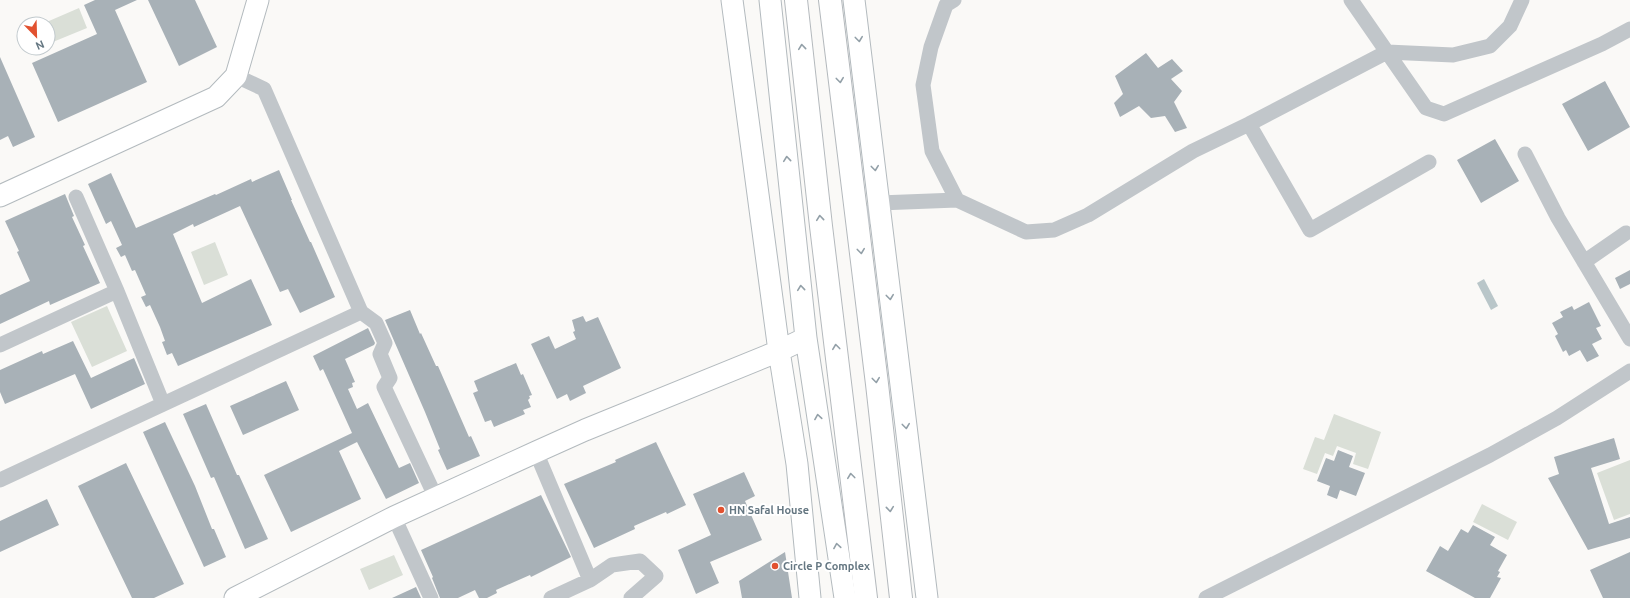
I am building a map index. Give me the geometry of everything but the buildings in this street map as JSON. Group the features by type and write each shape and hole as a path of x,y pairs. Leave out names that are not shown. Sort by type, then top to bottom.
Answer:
{"highway":[{"path":"796,0 821,226 866,598"},
{"path":"830,0 901,598"}],"street":[{"path":"232,81 258,0"},
{"path":"732,0 779,351 796,464 810,598"},
{"path":"770,0 806,338 845,598"},
{"path":"854,0 927,598"},
{"path":"954,0 946,5 931,47 923,84 932,151 957,200"},
{"path":"1351,0 1426,108 1444,114 1595,47 1630,29"},
{"path":"858,227 879,203 957,200 1026,232 1054,230 1088,215 1193,151 1250,124 1387,52 1453,55 1490,46 1510,26 1522,0"},
{"path":"0,196 58,162 214,84 232,81 264,89 361,312 376,323 385,343 380,354 390,378 384,387 436,498"},
{"path":"1250,124 1310,230 1429,162"},
{"path":"1525,154 1558,218 1630,339"},
{"path":"0,183 58,162"},
{"path":"76,197 164,404"},
{"path":"1584,262 1626,233"},
{"path":"0,345 117,291"},
{"path":"0,480 361,312"},
{"path":"235,598 394,517 536,452 592,427 779,351 806,338"},
{"path":"1206,598 1490,455 1557,418 1630,371"},
{"path":"536,452 590,580"},
{"path":"394,517 431,598"},
{"path":"894,542 920,538"},
{"path":"551,598 590,580 612,565 640,561 656,576 631,598"}],"shaded area":[{"path":"79,8 87,28 56,41 56,18"},
{"path":"215,242 228,275 204,285 191,252"},
{"path":"1484,279 1498,306 1491,310 1477,283"},
{"path":"107,306 127,351 92,367 71,322"},
{"path":"1334,414 1381,432 1368,469 1353,464 1356,453 1337,446 1333,456 1325,453 1317,474 1303,469 1315,437 1324,440"},
{"path":"1630,460 1630,514 1614,520 1597,473"},
{"path":"1482,504 1517,522 1508,540 1473,522"},
{"path":"394,555 403,575 369,590 360,569"}],"place":[{"name":"HN Safal House","path":"721,510"},
{"name":"Circle P Complex","path":"775,566"}]}
